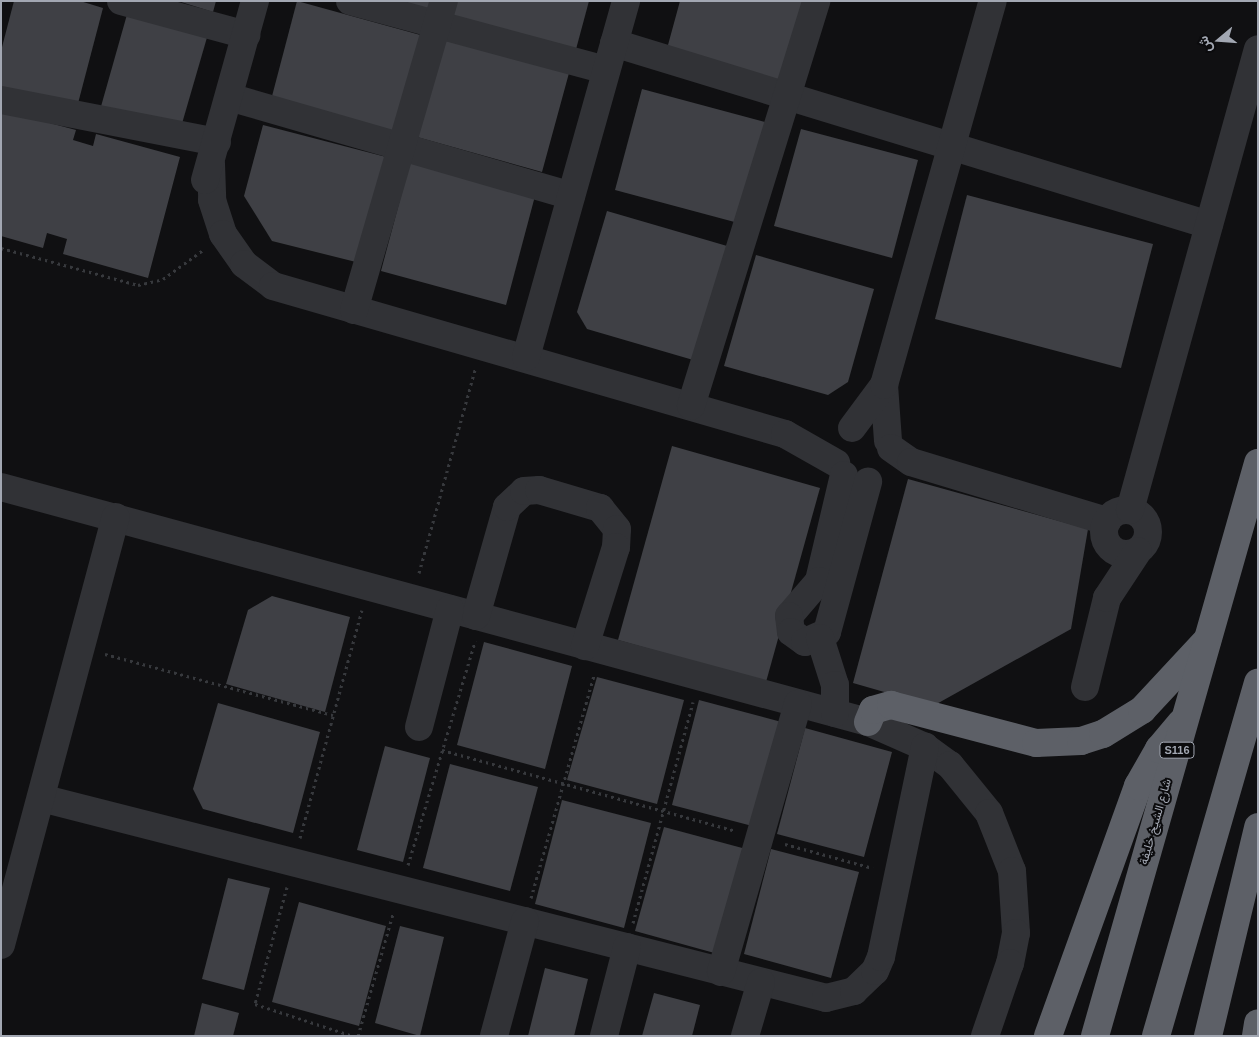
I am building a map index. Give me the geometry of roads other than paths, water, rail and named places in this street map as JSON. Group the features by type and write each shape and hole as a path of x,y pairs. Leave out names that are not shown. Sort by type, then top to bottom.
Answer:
{"highway":[{"name":"شارع الشيخ خليفة","path":"1095,1036 1212,635 1258,463"},
{"path":"868,722 872,710 890,705 1036,744 1082,741 1103,734 1142,710 1212,635"},
{"path":"1156,1036 1258,682"},
{"path":"1048,1036 1138,786 1158,749 1187,716"},
{"path":"1208,1036 1258,827"},
{"path":"1224,972 1227,1036"},
{"path":"1256,1036 1258,1023"}],"street":[{"path":"121,1 246,35"},
{"path":"255,1 200,204 210,245 243,280 526,357 785,434 849,473 884,474 890,444 884,385 993,1"},
{"path":"350,1 441,13 606,70"},
{"path":"526,357 626,1"},
{"path":"691,406 816,1"},
{"path":"354,310 441,13"},
{"path":"614,44 1209,225"},
{"path":"1085,687 1107,598 1114,524 1209,225 1258,49"},
{"path":"229,97 571,196"},
{"path":"1,100 214,153"},
{"path":"214,153 212,200 232,250 258,276 289,293"},
{"path":"849,473 818,581 789,616 797,638 820,638 827,632 849,473 836,444 884,385"},
{"path":"785,434 877,429 890,444 912,462 1114,524 1143,518 1148,532 1138,551 1107,598"},
{"path":"5,486 868,722 925,746 955,771 989,813 1012,871 1016,933 1010,963 985,1036"},
{"path":"479,617 507,507 524,491 540,490 600,508 617,529 616,547 593,648"},
{"path":"1,944 116,517"},
{"path":"1114,524 1124,554 1138,551"},
{"path":"419,727 450,609"},
{"path":"820,638 835,685 835,714"},
{"path":"721,972 798,704"},
{"path":"41,798 826,998 854,992 866,983 881,958 925,746"},
{"path":"494,1036 524,921"},
{"path":"604,1036 626,947"},
{"path":"745,1036 761,982"}]}
